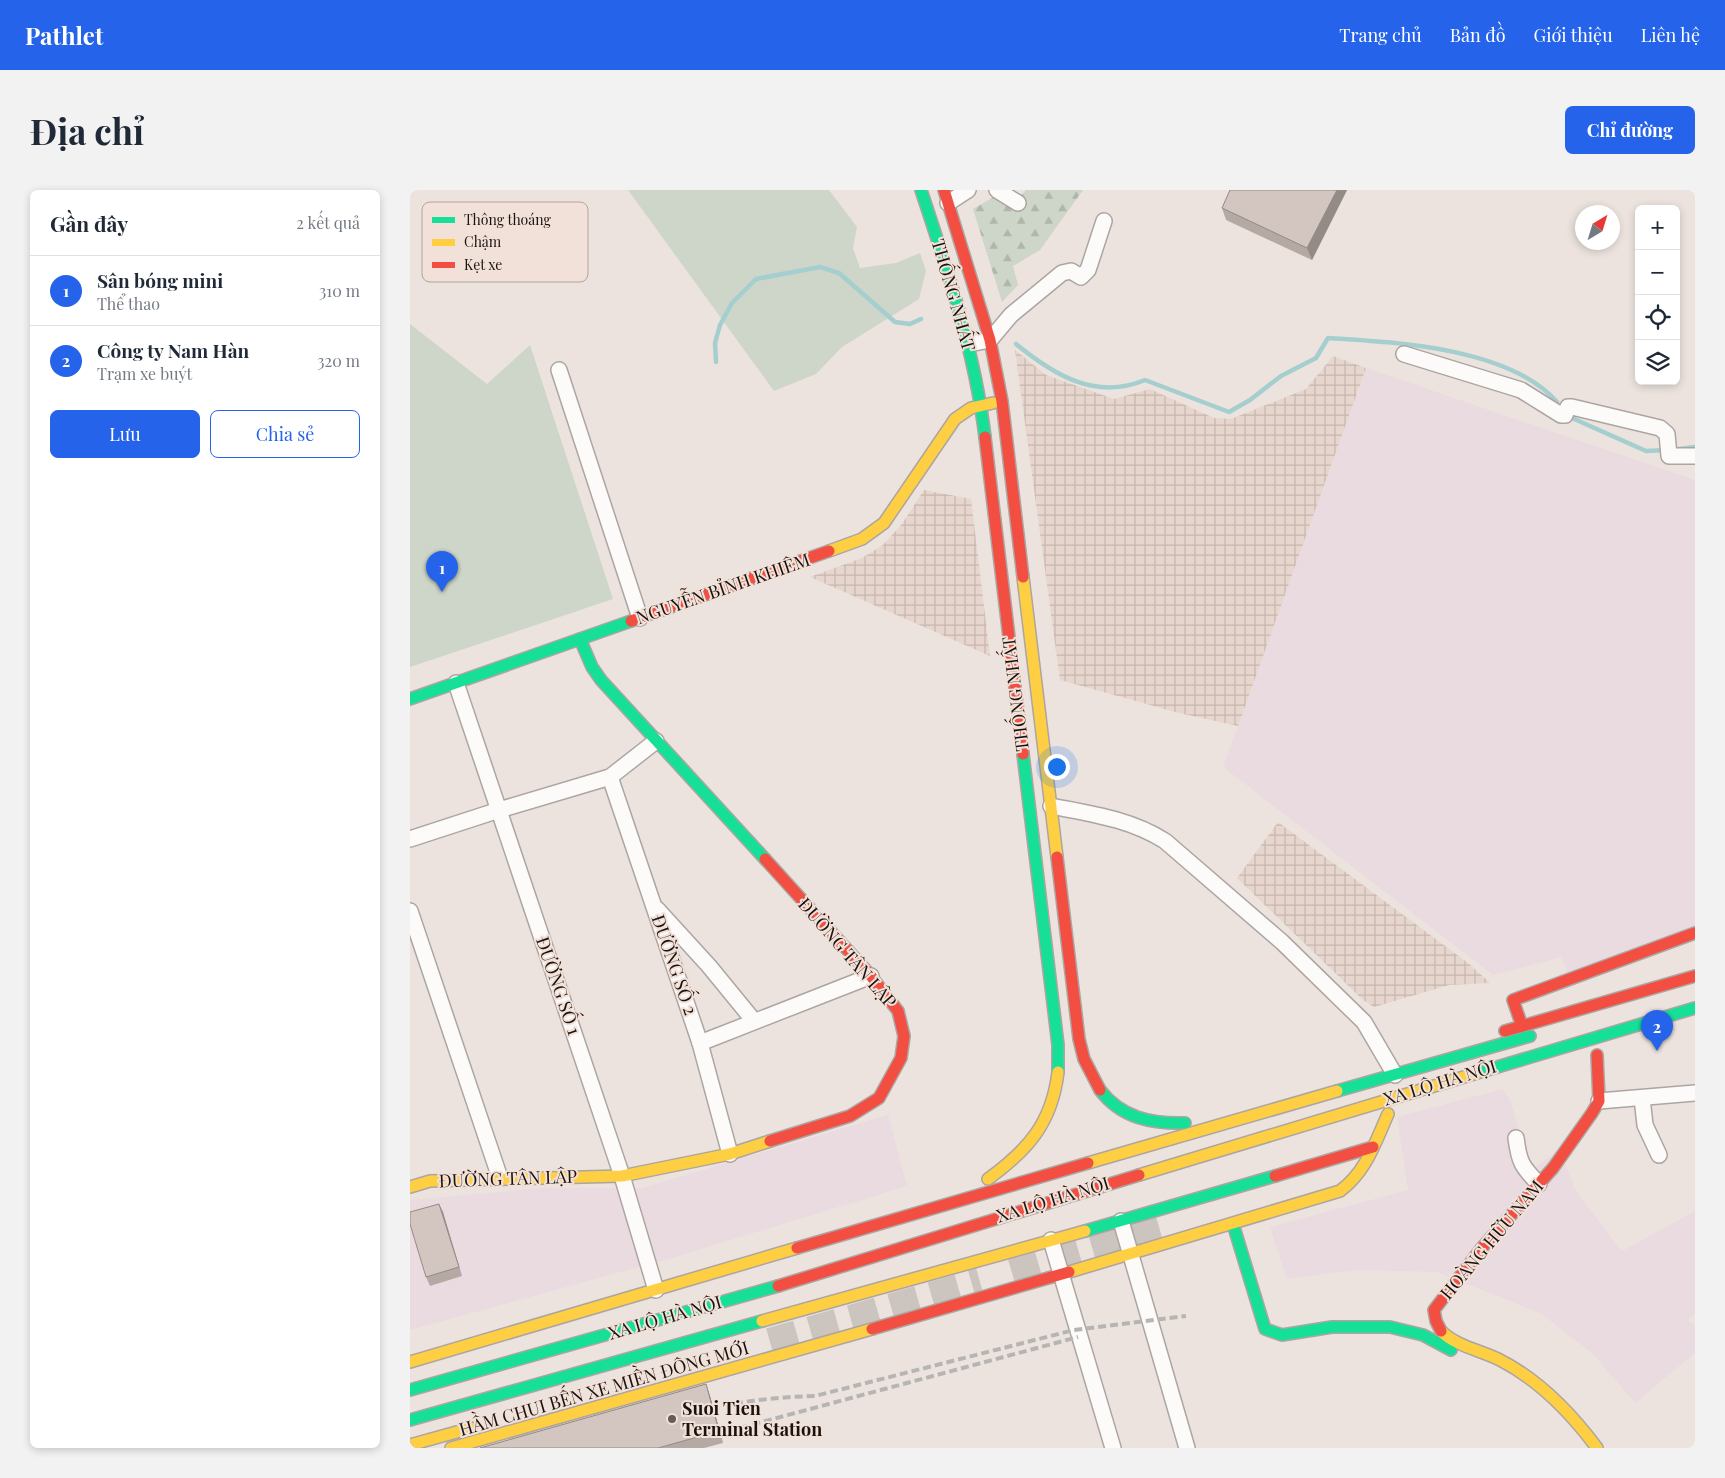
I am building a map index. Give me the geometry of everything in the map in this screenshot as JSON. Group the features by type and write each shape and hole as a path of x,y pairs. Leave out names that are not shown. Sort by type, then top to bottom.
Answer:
{"main road":[{"name":"THỐNG NHẤT","path":"921,190 953,286 969,344 981,404 1058,1045 1059,1061 1055,1093 1043,1124 1025,1150 1014,1161 983,1181 1015,1171"},
{"name":"THỐNG NHẤT","path":"946,196 990,340 1002,401 1079,1039 1089,1075 1113,1104 1135,1117 1147,1121 1185,1123"},
{"path":"981,404 1002,401"},
{"name":"NGUYỄN BỈNH KHIÊM","path":"410,699 870,535 884,523 955,419 981,404"},
{"name":"ĐƯỜNG TÂN LẬP","path":"410,1187 430,1181 622,1176 730,1154 850,1116 879,1098 901,1058 904,1036 898,1011 871,976 602,680 592,667 580,639"},
{"path":"1526,1037 1512,1000 1695,933"},
{"name":"XA LỘ HÀ NỘI","path":"410,1362 653,1279 852,1231 1081,1165 1392,1069 1522,1026 1695,976"},
{"name":"XA LỘ HÀ NỘI","path":"1081,1165 1080,1153 1185,1123 1392,1069 1526,1037 1639,1005"},
{"name":"XA LỘ HÀ NỘI","path":"410,1390 814,1276 984,1221 1593,1037 1673,1020 1695,1008"},
{"path":"1593,1037 1597,1055 1599,1101"},
{"path":"1058,1045 1079,1039"},
{"name":"XA LỘ HÀ NỘI","path":"451,1448 1130,1254 1340,1191 1352,1184 1362,1171 1392,1113 1385,1099"},
{"name":"HOÀNG HỮU NAM","path":"1597,1448 1561,1405 1530,1380 1502,1361 1448,1337 1436,1326 1434,1310 1480,1249 1539,1184 1599,1101"},
{"name":"XA LỘ HÀ NỘI","path":"410,1420 1121,1222 1373,1147"},
{"path":"1333,1179 1362,1171"},
{"path":"848,1219 852,1231"},
{"path":"1233,1224 1266,1329 1282,1335 1332,1327 1390,1327 1423,1335 1443,1347 1497,1372 1526,1390 1555,1412 1584,1448"},
{"name":"HẦM CHUI BẾN XE MIỀN ĐÔNG MỚI","path":"410,1445 486,1423"}],"street":[{"path":"946,196 968,190"},
{"path":"996,190 1018,203"},
{"path":"969,344 990,340 1011,316 1062,273 1070,271 1081,277 1084,276 1088,270 1104,221"},
{"path":"1404,354 1515,388 1561,416 1565,415 1568,407 1572,407 1660,428 1667,434 1668,450 1674,458 1695,456"},
{"path":"559,370 640,618"},
{"name":"ĐƯỜNG SỐ 1","path":"456,682 622,1176 653,1279"},
{"path":"410,839 610,777 656,741"},
{"name":"ĐƯỜNG SỐ 2","path":"610,777 700,1043 730,1154"},
{"path":"1051,806 1122,820 1147,830 1165,841 1282,942 1364,1022 1392,1069"},
{"path":"653,904 709,966 754,1021"},
{"path":"410,911 500,1178"},
{"path":"700,1043 871,976"},
{"path":"1599,1101 1695,1093"},
{"path":"1642,1098 1645,1125 1660,1155"},
{"path":"1516,1138 1519,1158 1523,1168 1539,1184"},
{"path":"1121,1222 1187,1448"},
{"path":"1051,1240 1113,1448"}],"shaded area":[{"path":"1015,350 1046,375 1114,399 1150,389 1214,418 1231,419 1306,389 1333,356 1366,368 1238,726 1179,713 1060,680"},
{"path":"1366,368 1695,480 1695,929 1568,975 1562,957 1493,975 1223,767"},
{"path":"924,490 971,499 990,656 810,577 862,558 883,545 902,524"},
{"path":"1278,822 1468,963 1490,983 1449,985 1374,1007 1363,1000 1237,878"},
{"path":"1503,1089 1510,1100 1527,1158 1534,1168 1559,1150 1577,1193 1622,1251 1695,1211 1695,1314 1688,1320 1695,1325 1695,1353 1635,1403 1592,1353 1540,1313 1437,1272 1357,1270 1287,1279 1270,1227 1408,1190 1397,1117"},
{"path":"888,1115 907,1186 672,1258 410,1330 410,1200 542,1188 642,1188"}],"green space":[{"path":"628,190 829,190 857,227 853,248 860,268 896,263 920,253 926,271 919,299 842,347 816,374 774,391"},
{"path":"1026,190 1083,190 1040,250 1013,266 1018,285 1002,302 973,209 997,195 1010,208"},
{"path":"410,324 487,384 530,345 613,599 410,667"}],"building":[{"path":"1230,190 1337,190 1307,248 1222,208"},
{"path":"439,1204 459,1267 426,1277 410,1224 410,1212"},
{"name":"Suoi Tien Terminal Station","path":"706,1384 719,1431 658,1448 480,1448"}],"waterway":[{"path":"716,362 715,343 720,325 732,303 756,279 820,267 839,273 895,322 910,324 921,319"},
{"path":"1016,344 1045,365 1076,381 1092,386 1109,387 1127,386 1145,380 1229,412 1250,400 1281,376 1316,358 1328,338 1418,346 1482,359 1511,370 1536,384 1557,402"},
{"path":"1572,418 1646,451 1666,450"},
{"path":"1679,449 1695,447"}],"tunnel":[{"path":"1012,1273 1170,1227"},
{"path":"770,1342 980,1282"}],"railway":[{"path":"700,1412 757,1400 815,1396 1074,1330 1186,1316"},
{"path":"706,1437 1078,1337"}],"traffic: fast":[{"path":"921,190 959,312 975,374 985,437"},
{"path":"410,699 631,621"},
{"path":"580,639 592,667 601,680 765,859"},
{"path":"1023,754 1058,1045 1058,1072"},
{"path":"1477,1073 1695,1008"},
{"path":"1337,1091 1530,1036"},
{"path":"1100,1090 1108,1099 1127,1113 1149,1120 1185,1123"},
{"path":"1085,1231 1275,1176"},
{"path":"1233,1224 1265,1329 1282,1335 1332,1327 1390,1327 1423,1335 1451,1350"},
{"path":"410,1390 778,1286"},
{"path":"410,1420 762,1321"}],"traffic: slow":[{"path":"829,551 862,539 884,523 955,419 971,408 993,403"},
{"path":"1023,577 1057,857"},
{"path":"988,1179 1015,1157 1036,1134 1050,1106 1058,1072"},
{"path":"1139,1175 1477,1073"},
{"path":"1088,1163 1337,1091"},
{"path":"1069,1272 1340,1191 1357,1175 1363,1166 1388,1114"},
{"path":"410,1187 430,1181 622,1176 730,1154 770,1141"},
{"path":"762,1321 1085,1231"},
{"path":"410,1362 797,1248"},
{"path":"451,1448 872,1329"},
{"path":"1441,1331 1454,1341 1500,1360 1528,1377 1565,1410 1597,1448"},
{"path":"410,1445 471,1428"}],"traffic: jam":[{"path":"944,190 990,340 1002,401 1023,577"},
{"path":"985,437 1023,754"},
{"path":"631,621 829,551"},
{"path":"1057,857 1079,1039 1084,1059 1100,1090"},
{"path":"765,859 871,976 898,1011 904,1036 901,1058 879,1098 850,1116 770,1141"},
{"path":"1522,1026 1513,1000 1695,933"},
{"path":"1505,1031 1695,976"},
{"path":"1441,1331 1436,1321 1434,1310 1481,1249 1553,1168 1599,1101 1597,1055"},
{"path":"1275,1176 1373,1147"},
{"path":"797,1248 1088,1163"},
{"path":"778,1286 1139,1175"},
{"path":"872,1329 1069,1272"}],"place":[{"name":"Sân bóng mini","path":"442,592"},
{"name":"Công ty Nam Hàn","path":"1657,1051"},
{"name":"Suoi Tien Terminal Station","path":"672,1419"}]}
